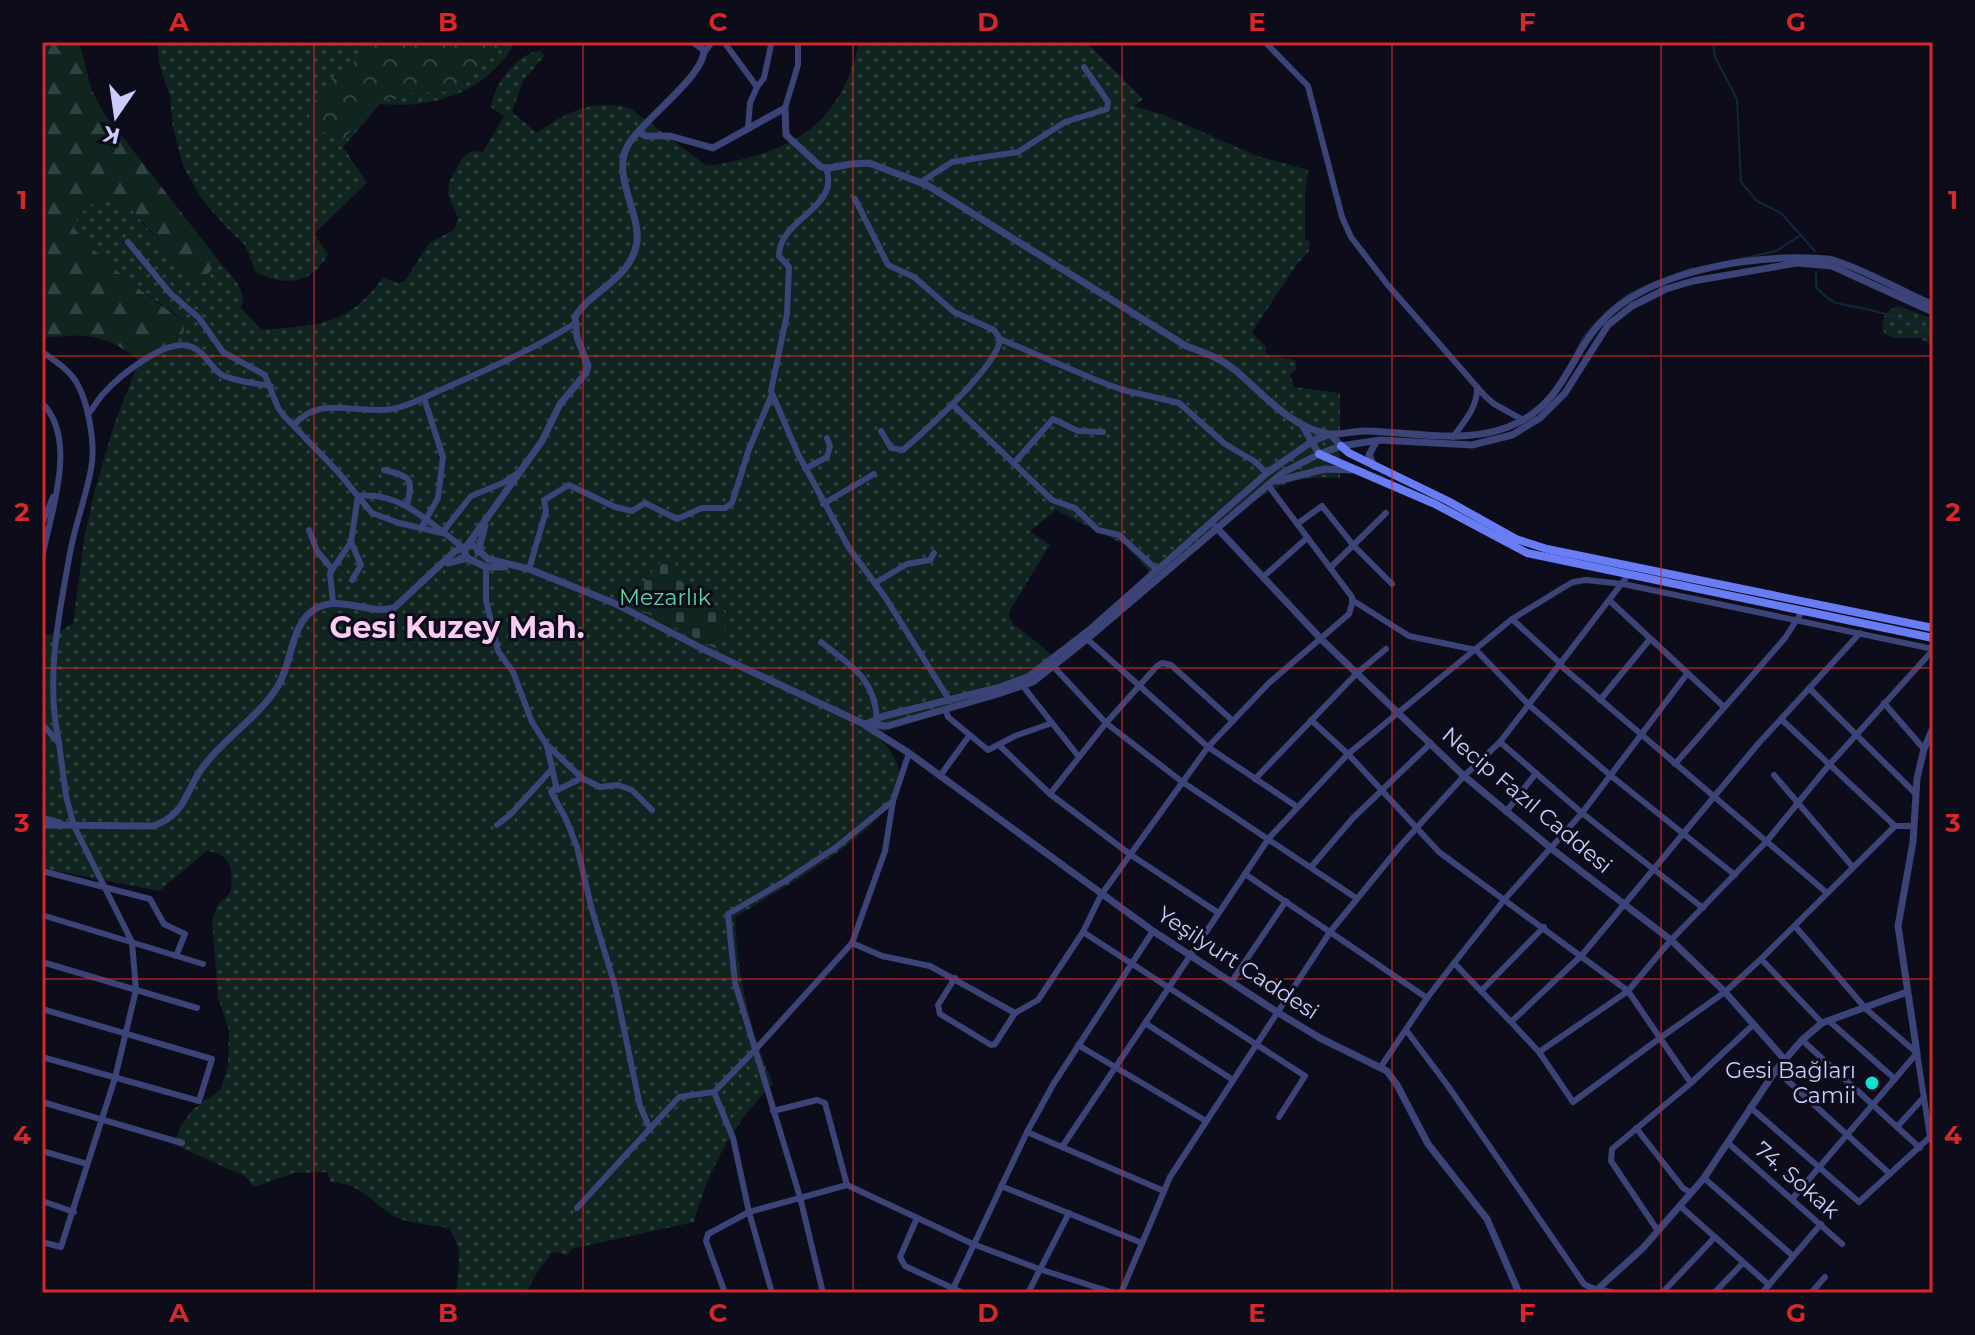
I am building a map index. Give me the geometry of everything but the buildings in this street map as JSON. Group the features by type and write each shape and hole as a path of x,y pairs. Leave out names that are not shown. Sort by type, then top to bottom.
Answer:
{"main road":[{"path":"1341,446 1349,453 1448,501 1516,539 1547,549 1933,628"},
{"path":"1319,454 1435,504 1527,553 1933,638"}],"street":[{"path":"515,566 486,567 468,559 463,553 464,548 529,461 560,404 586,373 588,366 574,324 578,312 618,276 631,258 637,240 622,166 625,150 700,65 712,42"},
{"path":"724,42 757,87"},
{"path":"798,42 798,65 785,108 786,135 815,162 826,168 869,163 944,194 1186,346 1212,355 1233,368 1269,402 1302,425 1330,434 1341,446"},
{"path":"698,43 704,53"},
{"path":"1267,43 1308,86 1345,228 1395,294 1494,404 1523,420"},
{"path":"748,127 750,103 764,78 771,45"},
{"path":"921,182 941,167 956,161 1018,152 1065,122 1107,109 1108,102 1084,67"},
{"path":"638,132 646,136 670,136 713,148 785,108"},
{"path":"826,168 828,183 823,199 792,226 779,248 779,256 789,267 790,287 782,348 772,382 773,392 823,504 950,701"},
{"path":"855,199 888,265 914,277 954,312 994,330 1000,339 1096,380 1123,390 1179,403 1225,444 1254,461 1267,473"},
{"path":"128,242 170,293 199,318 223,352 240,363 262,371 280,411 375,515 442,533"},
{"path":"864,724 1028,677 1088,631 1267,473 1311,442 1330,434 1360,431 1453,437 1487,434 1523,420 1559,389 1593,332 1616,308 1664,282 1691,273 1776,258 1831,259 1933,305"},
{"path":"864,724 887,726 1033,682 1284,472 1319,454 1341,446 1380,440 1462,445 1512,435 1540,418 1565,393 1608,325 1632,306 1666,289 1693,281 1797,263 1832,266 1933,312"},
{"path":"294,425 303,414 316,409 391,409 424,398 540,345 574,324"},
{"path":"881,431 891,448 903,450 952,404 995,355 1000,339"},
{"path":"88,414 104,393 134,367 154,354 178,345 187,345 199,351 223,376 271,386"},
{"path":"42,352 72,375 88,414 92,466 71,551 52,684 53,715 74,826 132,942 136,990 115,1078 61,1247 42,1242"},
{"path":"1453,437 1477,398 1476,384"},
{"path":"529,569 546,511 544,500 569,485 615,507 632,511 645,503 677,519 702,508 725,508 732,503 749,449 773,392"},
{"path":"421,528 438,498 443,457 424,398"},
{"path":"42,403 57,426 60,452 57,490 42,558"},
{"path":"952,404 1052,500 1075,508 1098,530 1119,535 1157,570"},
{"path":"1014,463 1053,419 1078,431 1103,432"},
{"path":"1302,425 1319,454"},
{"path":"805,469 827,457 830,446 827,438"},
{"path":"1376,467 1369,455 1372,445 1380,440"},
{"path":"442,533 471,496 509,479 529,461"},
{"path":"1268,485 1325,469 1366,473"},
{"path":"384,470 408,479 411,490 407,505"},
{"path":"823,504 874,474"},
{"path":"1268,485 1352,600 1409,636 1476,650 1530,706 1735,875"},
{"path":"42,524 57,490"},
{"path":"358,496 384,497 407,505 464,548"},
{"path":"333,603 330,577 332,569 351,542 358,496"},
{"path":"1297,524 1322,506 1354,546 1392,584"},
{"path":"1330,568 1386,513"},
{"path":"442,566 454,560 476,558 486,522"},
{"name":"Necip Fazıl Caddesi","path":"1216,527 1322,640 1464,776 1552,849 1671,940 1725,992 1785,1060"},
{"path":"309,530 317,551 332,569"},
{"path":"1263,577 1307,538"},
{"path":"351,542 361,565 352,580"},
{"path":"43,825 153,826 175,815 201,769 279,685 304,619 312,610 333,603 380,610 394,608 455,551 473,545 488,559 515,566"},
{"path":"875,583 907,564 930,560 934,553"},
{"name":"Yeşilyurt Caddesi","path":"515,566 614,603 701,648 864,724 909,753 1153,931 1320,1038 1380,1068 1397,1085 1428,1144 1487,1219 1519,1293"},
{"path":"486,567 486,600 498,651 513,672 532,722 546,744 582,778 600,787 618,785 632,790 652,810"},
{"path":"1121,1293 1170,1177 1330,932 1416,829 1500,742 1629,574"},
{"path":"1062,1147 1191,956 1217,912 1269,838 1296,806 1348,754 1512,619 1573,582 1586,580 1623,584 1933,650 1855,735 1766,842 1671,940 1628,991 1539,1052"},
{"path":"955,978 938,1008 942,1016 993,1045 1015,1013 1038,1000 1083,932 1101,895 1208,747 1269,683 1349,614 1352,600"},
{"path":"1610,601 1723,706"},
{"path":"1675,764 1785,638 1803,610"},
{"path":"1512,619 1600,700 1827,893"},
{"path":"1511,1022 1582,955 1781,719 1860,633"},
{"path":"1087,639 1208,747 1296,806"},
{"path":"1600,700 1650,639"},
{"path":"821,642 866,680 874,695 877,719"},
{"path":"1255,779 1357,673 1386,649"},
{"path":"1050,794 1106,723 1157,666 1168,664 1233,721"},
{"path":"1053,666 1106,723 1181,781 1356,898"},
{"path":"1380,1068 1454,963 1504,900 1582,813 1687,674"},
{"path":"1022,685 1079,757"},
{"path":"1809,688 1915,793"},
{"path":"1884,703 1924,749"},
{"path":"945,709 948,717 986,750 1052,723"},
{"path":"1781,719 1895,826 1913,826"},
{"path":"1311,720 1348,754 1439,852 1628,991 1691,1083"},
{"path":"42,724 59,743"},
{"path":"1750,1107 1859,1202 1928,1141 1930,1135 1898,926 1908,877 1915,793 1924,749 1933,728"},
{"path":"940,776 969,736"},
{"path":"1500,742 1582,813 1703,908"},
{"path":"1311,867 1381,791 1431,743"},
{"path":"546,744 556,787"},
{"path":"999,745 1050,794 1131,855 1217,912"},
{"path":"577,1208 679,1097 714,1092 852,943 885,851 893,801 909,753"},
{"path":"497,825 552,769"},
{"path":"1506,812 1536,773"},
{"path":"1774,775 1852,866"},
{"path":"556,787 557,790 582,778"},
{"path":"556,787 551,792 577,847 615,986 640,1106 650,1129"},
{"path":"823,1293 800,1197 735,983 728,914 835,848 893,801"},
{"path":"1454,963 1539,1052 1573,1102 1725,992 1895,826"},
{"path":"42,871 150,899 164,924 185,934 176,956"},
{"path":"1245,874 1427,998"},
{"path":"1232,981 1286,901"},
{"path":"42,915 203,964"},
{"path":"1795,926 1866,1009 1917,1053"},
{"path":"1481,991 1544,927"},
{"path":"952,1291 1027,1132 1078,1045 1153,931"},
{"path":"1083,932 1168,990 1305,1076 1279,1117"},
{"path":"852,943 882,956 930,966 1015,1013"},
{"path":"1761,959 1825,1022 1895,1079"},
{"path":"42,962 197,1008"},
{"path":"1600,1287 1643,1248 1704,1178 1776,1070 1802,1040 1825,1022 1907,992"},
{"path":"42,1009 212,1059 199,1101 42,1057"},
{"path":"1145,1023 1233,1080"},
{"path":"1658,1231 1610,1158 1612,1149 1691,1083 1754,1024"},
{"path":"1406,1030 1584,1284 1615,1293"},
{"path":"1802,1040 1920,1148"},
{"path":"1078,1045 1206,1121"},
{"path":"1792,1199 1917,1053"},
{"path":"1776,1070 1890,1174"},
{"path":"714,1092 733,1138 749,1212 772,1293"},
{"path":"1897,1127 1924,1097"},
{"path":"773,1111 817,1100 825,1103 847,1185"},
{"path":"42,1102 182,1143"},
{"path":"1636,1128 1683,1188 1691,1193"},
{"path":"1027,1132 1164,1191"},
{"name":"74. Sokak","path":"1728,1143 1842,1244"},
{"path":"42,1151 87,1164"},
{"path":"1704,1178 1793,1256"},
{"path":"725,1293 706,1237 708,1234 749,1212 847,1185 973,1244 1114,1293"},
{"path":"1001,1186 1142,1243"},
{"path":"42,1201 74,1212"},
{"path":"1680,1206 1769,1285"},
{"path":"1028,1293 1069,1213"},
{"path":"917,1218 900,1257 905,1266 952,1291 963,1293"},
{"path":"1762,1293 1821,1224"},
{"path":"1662,1293 1715,1237"},
{"path":"1714,1293 1743,1263"},
{"path":"1811,1293 1825,1277"},
{"path":"837,1293 849,1293"}],"green space":[{"path":"42,42 79,42 92,91 104,113 219,261 199,284 132,210 105,201 83,210 74,228 86,242 126,278 183,321 182,336 177,342 139,361 115,344 97,338 78,335 42,337"},
{"path":"157,42 515,42 490,73 458,94 420,103 380,104 343,147 367,183 314,234 328,254 322,264 306,277 287,281 256,272 245,245 201,198 183,166 173,128 170,97 159,64"},
{"path":"376,42 502,42 499,51 475,73 444,92 404,93 394,100 374,101 345,138 319,131 309,118 318,96 334,77"},
{"path":"859,42 1086,42 1143,99 1134,106 1164,115 1257,156 1308,170 1305,239 1310,242 1309,251 1252,332 1267,348 1267,355 1295,360 1297,369 1290,375 1294,387 1340,393 1340,478 1303,479 1276,488 1241,511 1159,582 1125,545 1056,510 1030,531 1050,545 1010,610 1009,617 1060,665 982,702 875,734 890,751 899,771 898,787 889,805 852,842 735,917 746,1002 773,1084 746,1114 724,1147 707,1183 694,1222 571,1249 568,1255 553,1252 526,1293 456,1293 458,1252 449,1228 398,1218 351,1186 331,1182 327,1172 294,1173 254,1187 246,1177 173,1144 192,1110 221,1089 228,1065 229,1030 218,997 212,922 217,905 230,893 232,878 226,860 207,851 159,891 42,868 42,636 57,633 73,623 85,534 95,490 114,425 139,361 183,320 111,268 74,228 89,205 105,200 123,204 134,212 199,284 219,261 240,289 241,308 262,330 316,324 343,315 383,278 398,283 405,281 429,243 454,230 458,218 448,194 449,182 463,157 472,151 483,152 504,116 491,107 496,89 508,71 524,57 541,51 544,56 523,81 512,112 537,133 581,109 618,106 631,109 707,166 763,153 807,132 839,96"},
{"path":"1899,306 1933,319 1933,346 1920,339 1892,337 1884,332 1882,326 1886,313"},
{"name":"Mezarlık","path":"663,559 676,564 672,575 730,616 717,649 627,603"}],"waterway":[{"path":"1713,42 1715,57 1737,99 1741,182 1757,201 1781,213 1815,251"},
{"path":"1739,259 1776,251 1801,235"},
{"path":"1676,274 1693,268"},
{"path":"1816,272 1816,287 1834,302 1892,316 1933,333"},
{"path":"1604,314 1627,295 1656,282"},
{"path":"1576,352 1584,336 1600,319"}],"place":[{"name":"Gesi Bağları Camii","path":"1872,1083"}],"district":[{"name":"Gesi Kuzey Mah.","path":"457,627"}]}
